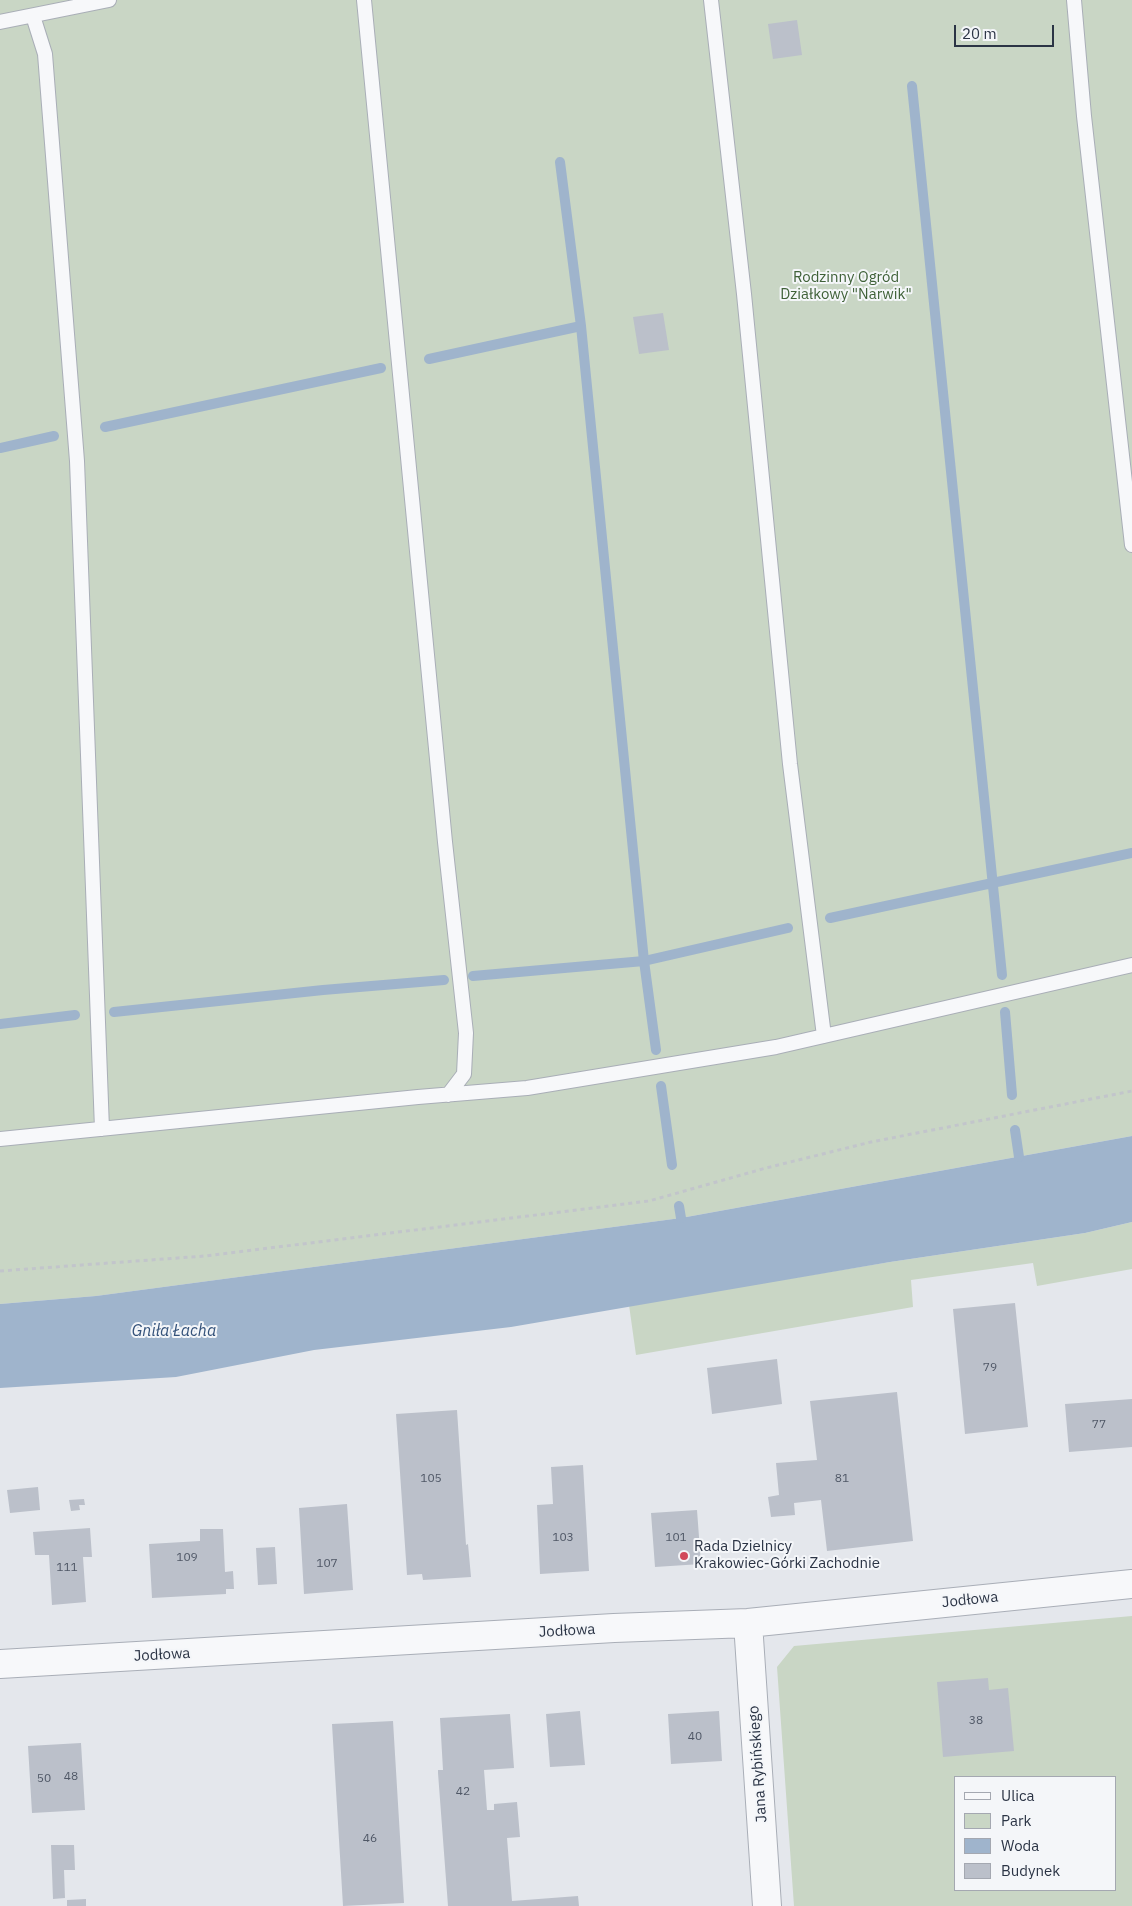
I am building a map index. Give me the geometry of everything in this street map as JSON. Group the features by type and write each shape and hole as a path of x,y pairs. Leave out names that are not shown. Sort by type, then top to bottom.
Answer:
{"street":[{"name":"Jodłowa","path":"0,1664 604,1628 748,1623 1132,1584"},
{"name":"Jana Rybińskiego","path":"748,1623 767,1906"}],"lane":[{"path":"0,22 109,0"},
{"path":"364,0 444,832 466,1033 464,1074 448,1095"},
{"path":"711,0 743,284 790,764 824,1036"},
{"path":"1074,0 1085,126 1132,545"},
{"path":"33,16 45,54 77,461 102,1129"},
{"path":"0,1139 527,1088 776,1047 1132,965"}],"path":[{"path":"0,1272 205,1256 649,1200 871,1142 1132,1091"}],"green space":[{"name":"Rodzinny Ogród Działkowy \"Narwik\"","path":"0,0 1132,0 1132,1136 681,1218 96,1296 0,1304"},
{"path":"1132,1222 1132,1269 1037,1286 1033,1263 911,1280 913,1307 636,1355 629,1305 890,1262 1085,1233"},
{"path":"1132,1616 1132,1906 794,1906 777,1667 794,1646"}],"water":[{"name":"Gniła Łacha","path":"1132,1136 1132,1222 1085,1233 890,1262 511,1327 314,1350 176,1377 0,1388 0,1304 96,1296 681,1218"}],"building":[{"path":"797,20 802,55 773,59 768,24"},
{"path":"663,313 669,350 639,354 633,317"},
{"path":"1015,1303 1028,1427 965,1434 953,1309"},
{"path":"777,1359 782,1404 712,1414 707,1368"},
{"path":"897,1392 913,1541 827,1551 821,1500 794,1503 795,1515 771,1517 768,1497 779,1495 776,1463 817,1460 810,1401"},
{"path":"1132,1399 1132,1447 1069,1452 1065,1404"},
{"path":"457,1410 466,1545 468,1544 471,1577 423,1580 422,1574 407,1575 396,1414"},
{"path":"583,1465 589,1571 540,1574 537,1505 553,1504 551,1467"},
{"path":"38,1487 40,1510 10,1513 7,1490"},
{"path":"84,1499 85,1505 79,1505 80,1510 71,1511 69,1500"},
{"path":"347,1504 353,1590 304,1594 299,1508"},
{"path":"697,1510 701,1564 655,1567 651,1513"},
{"path":"90,1528 92,1557 83,1557 86,1602 52,1605 49,1555 35,1555 33,1532"},
{"path":"200,1529 223,1529 225,1572 233,1571 234,1589 226,1589 226,1594 152,1598 149,1544 200,1541"},
{"path":"275,1547 277,1584 258,1585 256,1548"},
{"path":"988,1678 989,1690 1008,1688 1014,1751 943,1757 937,1682"},
{"path":"580,1711 585,1765 550,1767 546,1714"},
{"path":"719,1711 722,1761 671,1764 668,1714"},
{"path":"510,1714 514,1768 484,1770 487,1810 494,1810 494,1804 517,1802 520,1837 507,1838 512,1901 578,1896 579,1906 448,1906 438,1773 438,1770 443,1770 440,1718"},
{"path":"393,1721 404,1903 343,1906 332,1724"},
{"path":"81,1743 85,1810 32,1813 28,1746"},
{"path":"51,1845 74,1845 75,1870 64,1870 65,1898 53,1899"},
{"path":"86,1899 86,1906 67,1906 67,1900"}],"waterway":[{"path":"912,86 1002,975"},
{"path":"560,162 581,326 644,961 656,1050"},
{"path":"429,359 581,326"},
{"path":"105,427 381,368"},
{"path":"0,448 54,436"},
{"path":"830,918 1132,853"},
{"path":"473,976 644,961 788,928"},
{"path":"114,1012 323,990 444,980"},
{"path":"1005,1012 1012,1095"},
{"path":"0,1024 75,1015"},
{"path":"661,1086 672,1165"},
{"path":"1015,1130 1019,1157"},
{"path":"679,1206 681,1218"}],"place":[{"name":"Rada Dzielnicy Krakowiec-Górki Zachodnie","path":"684,1556"}]}
